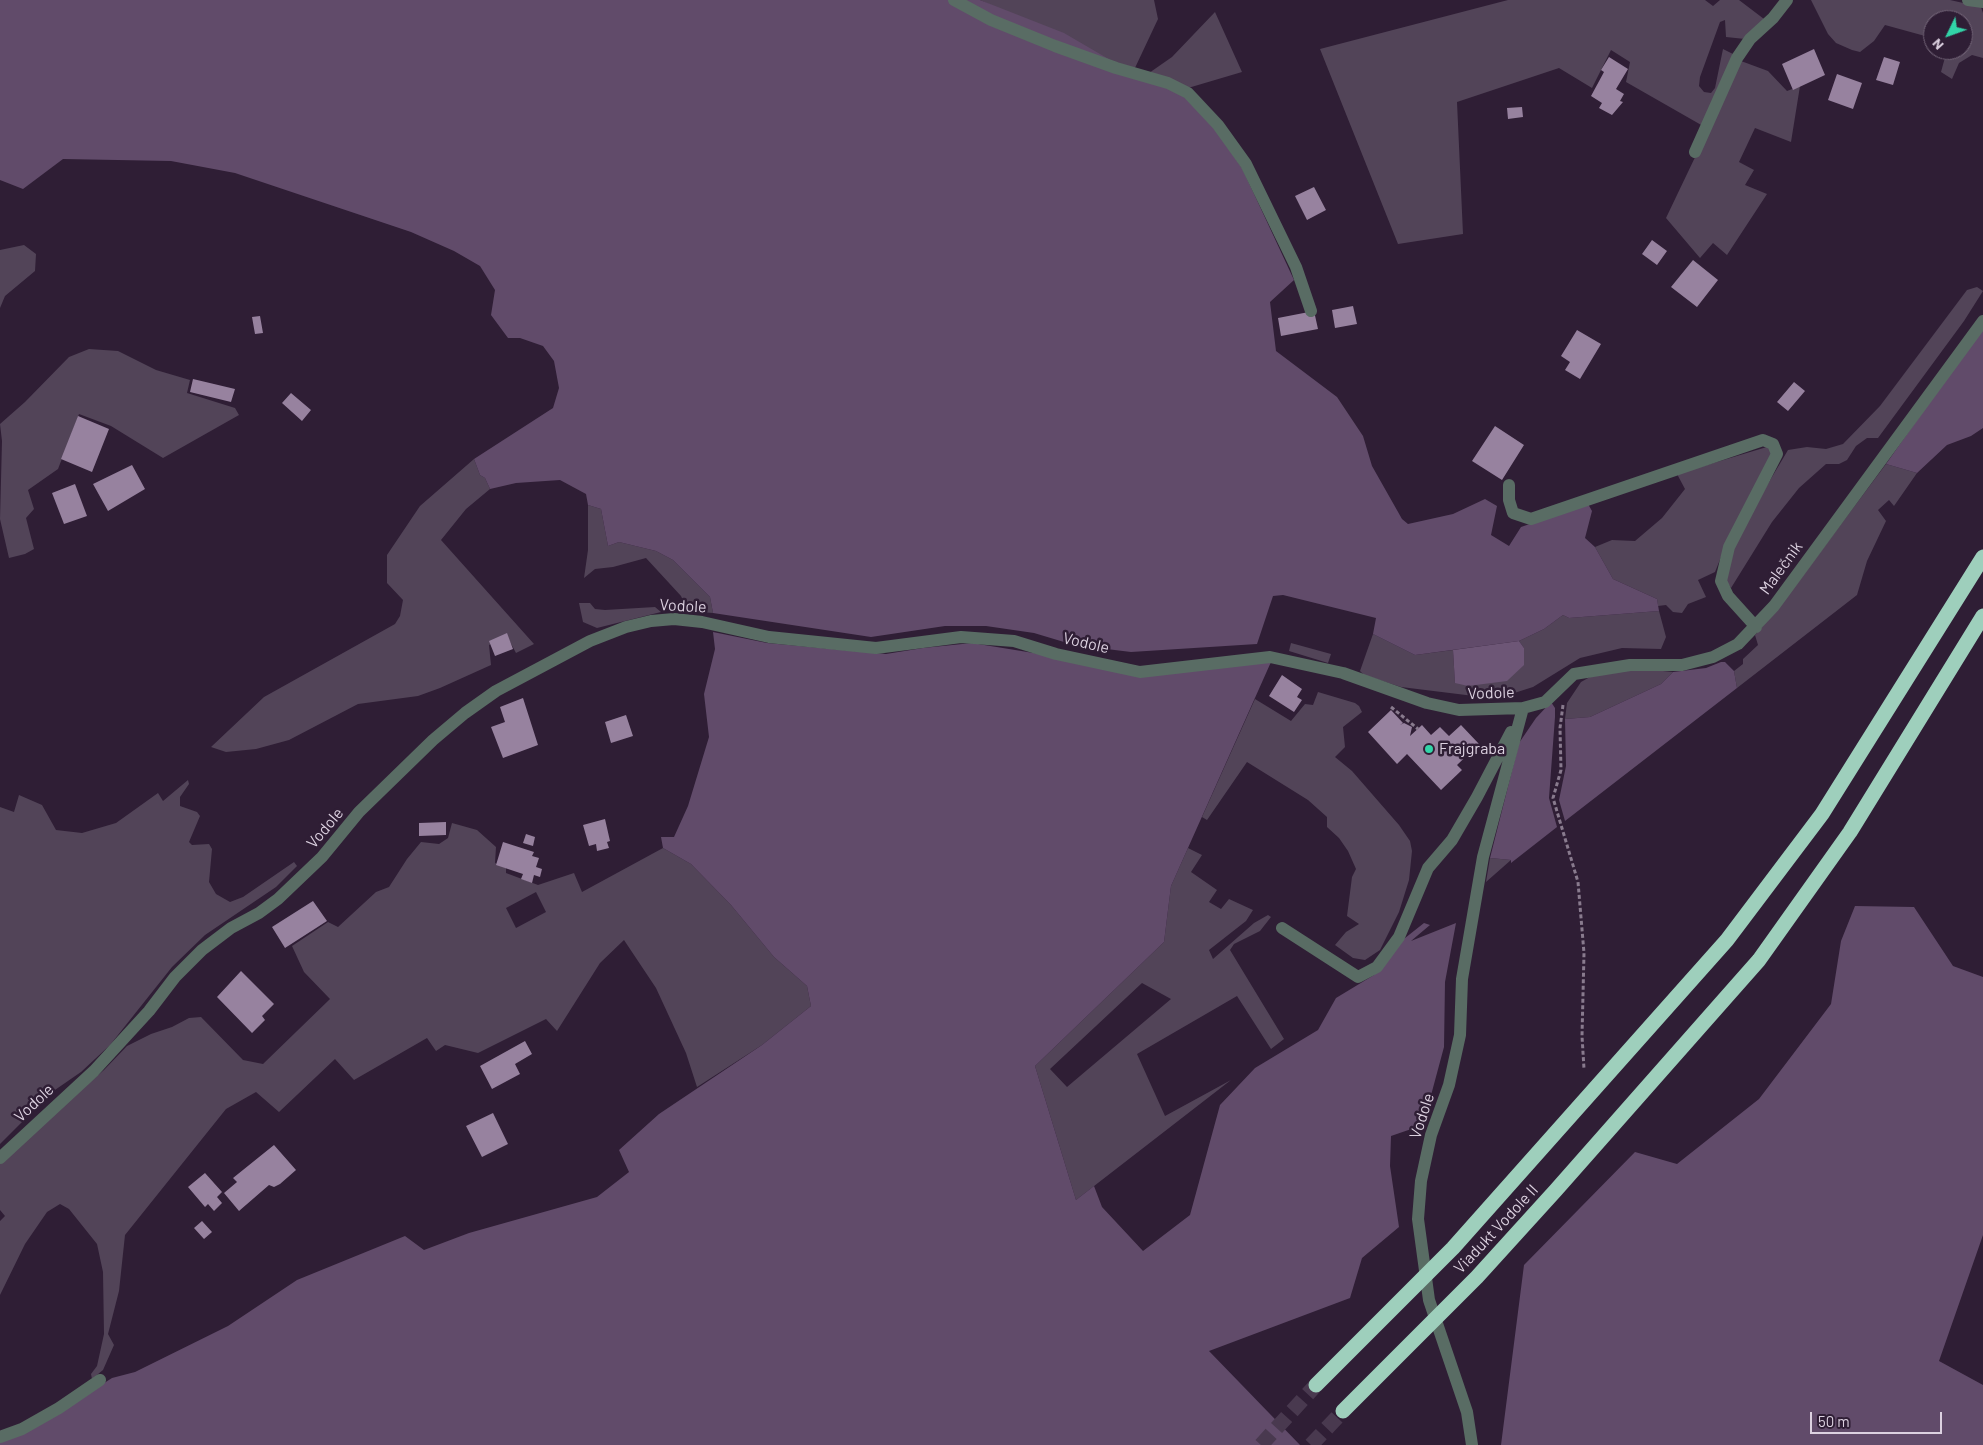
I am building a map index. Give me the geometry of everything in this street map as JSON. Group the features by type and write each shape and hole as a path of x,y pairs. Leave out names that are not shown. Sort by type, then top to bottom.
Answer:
{"highway":[{"name":"Viadukt Vodole II","path":"1316,1385 1364,1340 1453,1248 1727,940 1822,814 1983,557"},
{"name":"Viadukt Vodole II","path":"1343,1411 1380,1376 1483,1269 1759,960 1850,832 1983,616"}],"street":[{"path":"954,0 991,20 1056,46 1116,68 1168,83 1188,92 1218,126 1246,164 1296,267 1311,311"},
{"path":"1695,152 1737,58 1750,39 1773,18 1787,0"},
{"path":"1968,0 1983,2"},
{"name":"Malečnik","path":"1523,708 1545,702 1574,674 1630,665 1682,664 1713,657 1738,644 1774,606 1983,321"},
{"path":"1509,485 1509,500 1513,513 1531,519 1763,440 1773,444 1777,454 1728,547 1721,582 1728,596 1756,627"},
{"name":"Vodole","path":"0,1158 94,1071 202,950 231,928 259,913 278,899 322,858 359,812 465,713 496,691 570,650 626,627 651,621 674,619 702,622 769,637 876,648 961,637 1014,641 1056,654 1140,672 1270,656 1343,673 1426,703 1459,710 1523,708"},
{"name":"Vodole","path":"1282,928 1358,977 1377,967 1399,936 1428,868 1452,840 1478,797 1523,708"},
{"name":"Vodole","path":"1472,1445 1467,1412 1429,1300 1418,1219 1420,1190 1431,1135 1449,1085 1460,1034 1462,979 1484,857 1523,708"},
{"path":"0,1437 22,1429 100,1380"}],"path":[{"path":"1566,682 1560,728 1562,770 1553,798 1578,882 1584,953 1582,1036 1584,1069"},
{"path":"1393,708 1418,729"}],"shaded area":[{"path":"0,0 980,0 1064,33 1124,68 1182,94 1215,128 1242,168 1294,280 1270,302 1276,351 1337,397 1363,436 1372,466 1402,519 1408,524 1453,514 1485,499 1497,506 1491,535 1509,546 1521,527 1588,504 1592,511 1585,538 1595,547 1613,579 1657,599 1659,611 1569,618 1563,615 1544,629 1519,641 1415,655 1373,634 1376,618 1283,595 1273,596 1257,644 1131,652 1074,645 1034,633 986,626 945,626 871,637 713,613 710,597 673,560 656,551 619,542 608,546 601,509 588,505 586,494 560,480 516,483 490,489 485,478 480,475 474,459 553,408 559,388 554,361 543,346 520,338 508,338 491,315 495,290 480,266 454,251 411,232 235,173 171,161 63,159 23,189 0,180"},
{"path":"980,0 1154,0 1158,19 1134,70 1124,68"},
{"path":"1508,0 1705,0 1713,6 1720,0 1739,0 1764,19 1745,39 1726,37 1725,20 1720,22 1700,77 1699,86 1704,92 1711,93 1715,88 1723,49 1733,54 1703,126 1626,82 1630,62 1611,50 1592,88 1559,68 1457,102 1463,234 1398,244 1320,49"},
{"path":"1811,0 1950,0 1981,7 1983,13 1983,58 1973,55 1973,10 1923,10 1923,35 1885,25 1874,41 1860,52 1836,43 1828,34"},
{"path":"1215,12 1242,72 1188,88 1149,73 1172,57"},
{"path":"1944,60 1964,60 1959,63 1952,79 1941,72"},
{"path":"1741,61 1768,71 1787,91 1800,86 1791,142 1755,128 1739,162 1754,170 1745,185 1767,194 1727,255 1713,243 1700,258 1666,218"},
{"path":"24,245 36,254 35,271 5,296 0,308 0,250"},
{"path":"1977,287 1983,291 1964,321 1878,438 1867,438 1856,446 1847,460 1839,464 1826,464 1799,488 1772,522 1731,588 1726,581 1737,536 1788,450 1807,447 1826,449 1843,444 1880,406 1967,290"},
{"path":"1983,326 1983,428 1971,436 1947,445 1917,473 1886,464"},
{"path":"89,349 118,351 156,370 190,380 187,393 235,408 239,415 163,458 111,426 79,414 58,469 28,490 34,509 26,518 34,549 25,554 9,558 0,519 2,441 0,424 25,402 69,357"},
{"path":"1770,446 1775,452 1727,542 1715,572 1698,580 1706,597 1688,604 1682,613 1673,612 1666,605 1658,606 1657,599 1613,579 1595,547 1612,540 1635,541 1662,518 1685,489 1677,474"},
{"path":"474,459 480,475 485,478 490,489 466,509 441,540 534,644 516,653 507,636 489,645 491,665 418,696 358,704 289,740 256,749 226,752 211,747 264,697 395,624 400,616 403,600 387,583 387,555 420,506"},
{"path":"1886,464 1917,473 1894,506 1889,500 1878,510 1886,521 1867,561 1857,595 1737,688 1734,671 1743,664 1743,659 1758,645 1755,635 1789,594"},
{"path":"588,505 601,509 608,546 619,542 656,551 673,560 710,597 713,613 688,611 681,596 646,558 613,567 595,569 584,578 588,550"},
{"path":"579,603 590,603 595,609 605,610 655,607 661,612 597,628 583,622"},
{"path":"1659,611 1666,637 1661,649 1622,648 1580,658 1533,687 1508,695 1474,696 1401,687 1364,675 1360,671 1373,634 1415,655 1453,650 1455,683 1524,648 1519,641 1544,629 1563,615 1569,618"},
{"path":"713,632 767,643 886,654 972,643 1120,667 1271,662 1171,886 1164,942 1035,1066 1076,1200 1094,1186 1102,1207 1143,1251 1190,1215 1220,1105 1255,1068 1318,1030 1336,998 1374,975 1400,942 1424,923 1430,925 1411,941 1456,923 1445,982 1444,1047 1423,1125 1391,1136 1390,1166 1399,1227 1362,1258 1350,1298 1209,1351 1300,1445 0,1445 0,1442 53,1416 112,1378 135,1372 228,1326 297,1280 405,1236 424,1250 469,1233 597,1197 629,1172 619,1150 659,1114 762,1045 811,1006 807,986 774,957 731,905 691,864 663,848 661,837 674,837 688,806 709,737 704,694 715,649"},
{"path":"1519,641 1524,648 1524,665 1507,681 1468,686 1455,683 1453,650"},
{"path":"1291,643 1331,654 1328,663 1289,651"},
{"path":"1725,662 1734,671 1737,688 1565,821 1559,800 1566,766 1565,719 1590,717 1661,684 1673,672 1706,668"},
{"path":"1633,668 1673,672 1661,684 1590,717 1565,719 1567,703 1581,682 1597,673"},
{"path":"1318,692 1355,703 1359,706 1362,712 1343,727 1345,747 1335,757 1352,771 1399,825 1410,841 1412,851 1409,880 1399,912 1380,950 1365,960 1353,958 1335,945 1346,932 1359,924 1347,916 1352,877 1356,869 1348,851 1339,838 1327,827 1327,817 1308,800 1247,762 1207,820 1202,817 1255,699 1291,721 1305,704 1313,705"},
{"path":"1551,702 1555,708 1555,717 1549,798 1557,827 1511,863 1511,860 1490,858 1519,743 1536,718"},
{"path":"188,780 189,784 180,797 180,806 197,812 200,816 189,842 192,845 209,844 212,849 209,882 216,894 230,902 243,897 294,862 297,866 276,887 205,935 172,967 110,1045 81,1072 52,1092 0,1144 0,807 14,812 19,795 42,805 56,830 82,833 116,823 158,793 163,801"},
{"path":"452,823 477,830 496,847 495,863 506,868 506,873 538,885 574,873 582,892 663,848 691,864 731,905 774,957 807,986 811,1006 762,1045 697,1087 686,1053 656,988 624,940 600,963 557,1031 546,1019 478,1053 445,1045 436,1051 427,1038 354,1080 335,1059 279,1112 256,1092 226,1109 125,1235 119,1291 108,1334 114,1345 103,1370 92,1379 91,1374 97,1366 104,1334 103,1272 97,1244 69,1209 60,1204 47,1212 25,1244 0,1295 0,1221 5,1216 0,1210 0,1163 49,1117 104,1070 127,1046 189,1018 201,1017 243,1060 263,1064 330,999 304,972 292,946 328,922 338,927 376,892 389,887 407,859 421,842 439,844 448,838","holes":["536,892 546,912 516,928 506,908"]},
{"path":"1188,848 1202,855 1191,872 1217,890 1209,902 1221,909 1229,899 1253,910 1246,921 1209,950 1213,959 1254,923 1268,915 1271,917 1260,931 1234,944 1230,950 1284,1039 1271,1049 1237,996 1137,1054 1165,1116 1231,1080 1076,1200 1035,1066 1164,942 1171,886","holes":["1142,983 1171,999 1067,1087 1050,1069"]},
{"path":"1490,858 1511,860 1486,882"},
{"path":"1855,906 1914,907 1953,966 1983,977 1983,1235 1939,1361 1983,1385 1983,1445 1501,1445 1524,1265 1635,1152 1677,1164 1759,1099 1831,1004 1841,941"}],"building":[{"path":"1814,49 1825,75 1793,90 1782,64"},
{"path":"1609,57 1628,69 1616,89 1624,94 1620,101 1623,102 1612,115 1599,108 1602,103 1591,96 1604,72 1601,70"},
{"path":"1884,57 1900,62 1893,85 1876,80"},
{"path":"1837,74 1862,83 1853,109 1828,100"},
{"path":"1522,107 1523,117 1508,119 1507,108"},
{"path":"1314,187 1326,210 1307,220 1295,196"},
{"path":"1652,240 1667,251 1657,265 1642,254"},
{"path":"1693,260 1718,280 1697,307 1671,287"},
{"path":"1353,306 1357,324 1335,328 1332,310"},
{"path":"1314,311 1318,329 1281,336 1278,318"},
{"path":"260,316 263,333 255,334 252,317"},
{"path":"1577,330 1601,344 1580,379 1565,370 1570,362 1561,356"},
{"path":"193,379 235,389 231,402 190,392"},
{"path":"1794,382 1805,391 1788,411 1777,402"},
{"path":"291,393 311,410 302,421 282,403"},
{"path":"78,416 109,429 92,472 61,459"},
{"path":"1495,426 1524,445 1502,480 1472,461"},
{"path":"132,465 145,489 108,511 93,484"},
{"path":"75,484 87,516 64,524 52,493"},
{"path":"507,633 513,649 495,656 489,641"},
{"path":"1282,675 1302,689 1297,697 1302,700 1294,712 1269,696"},
{"path":"523,698 538,745 503,758 491,727 505,722 500,707"},
{"name":"Frajgraba","path":"1391,710 1403,723 1400,725 1404,723 1412,727 1410,736 1422,725 1431,735 1440,727 1449,736 1461,725 1479,744 1457,765 1462,770 1441,790 1407,754 1397,764 1368,732"},
{"path":"626,715 633,736 611,743 605,722"},
{"path":"605,819 610,841 607,842 609,848 597,851 596,844 589,846 583,825"},
{"path":"446,822 446,835 419,836 419,823"},
{"path":"526,834 535,837 533,846 523,843"},
{"path":"503,842 534,852 532,856 539,858 536,867 542,869 540,877 534,875 532,883 521,879 523,874 496,865"},
{"path":"313,901 327,921 285,948 272,927"},
{"path":"241,971 274,1004 262,1016 265,1020 252,1033 217,997"},
{"path":"525,1041 532,1054 515,1064 520,1074 492,1089 480,1066"},
{"path":"493,1113 508,1144 482,1157 466,1126"},
{"path":"274,1145 296,1170 280,1184 274,1187 269,1185 239,1211 224,1193 237,1182 233,1178"},
{"path":"205,1173 222,1192 217,1197 222,1203 214,1211 208,1204 205,1207 188,1187"},
{"path":"202,1221 212,1232 204,1239 194,1228"}],"tunnel":[{"path":"1261,1445 1316,1385"},
{"path":"1311,1445 1343,1411"}],"place":[{"name":"Frajgraba","path":"1429,749"}]}
